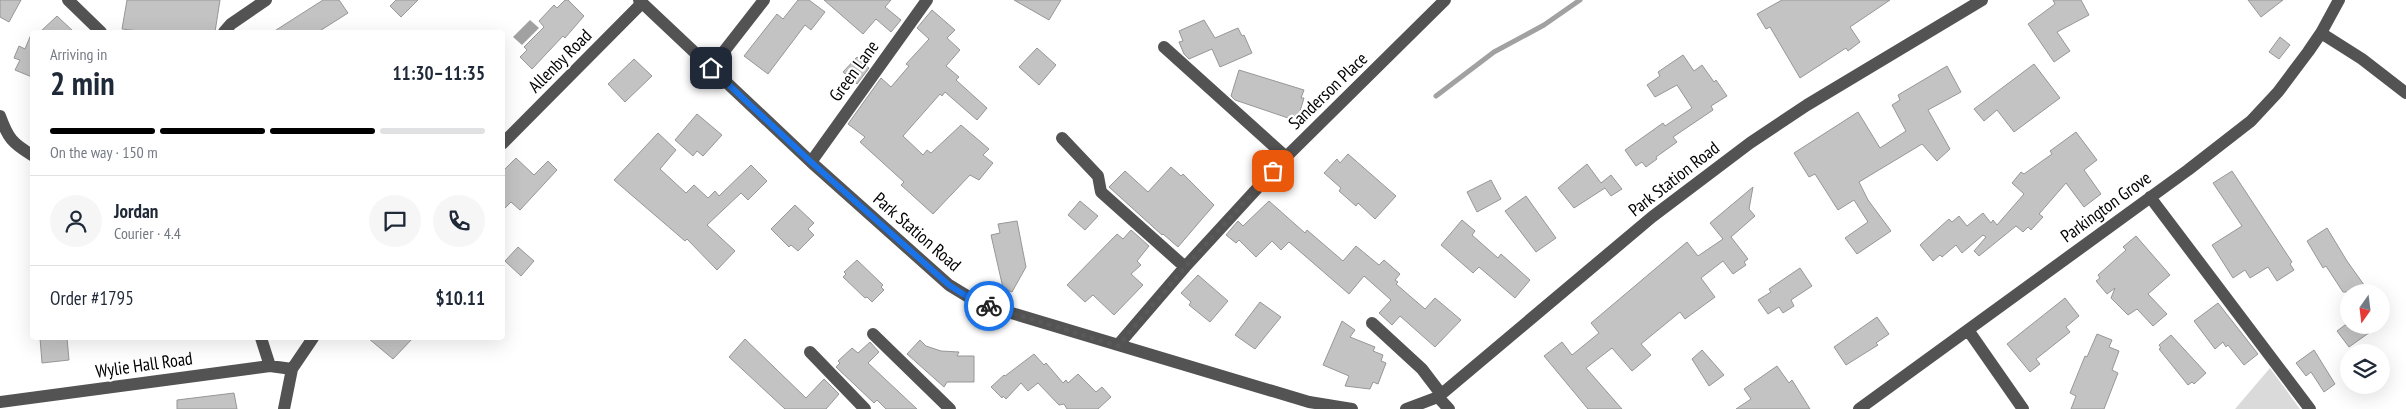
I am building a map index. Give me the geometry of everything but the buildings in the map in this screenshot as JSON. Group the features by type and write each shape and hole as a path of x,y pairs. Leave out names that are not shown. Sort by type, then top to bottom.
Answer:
{"street":[{"path":"68,0 98,30"},
{"path":"226,30 231,24 266,0"},
{"path":"711,68 764,0"},
{"name":"Green Lane","path":"811,162 927,0"},
{"name":"Sanderson Place","path":"1118,346 1185,267 1286,157 1445,0"},
{"name":"Park Station Road","path":"1406,409 1440,395 1652,217 1750,143 1808,105 1982,0"},
{"name":"Parkington Grove","path":"1859,409 2251,121 2278,92 2321,33 2339,0"},
{"name":"Park Station Road","path":"640,1 811,162 949,285 963,294 998,309 1308,405 1352,409"},
{"name":"Allenby Road","path":"505,141 640,1"},
{"path":"2321,33 2362,59 2406,93"},
{"path":"1164,47 1286,157"},
{"path":"0,116 8,137 30,154"},
{"path":"1062,138 1098,176 1102,192 1185,267"},
{"path":"2150,197 2310,409"},
{"path":"1372,323 1422,369 1449,409"},
{"path":"1968,330 2024,409"},
{"path":"873,334 950,409"},
{"path":"262,340 270,366"},
{"path":"284,409 292,369 312,340"},
{"path":"810,352 866,409"},
{"name":"Wylie Hall Road","path":"0,402 270,366 292,369"}],"shaded area":[{"path":"530,20 539,28 522,45 513,37"},
{"path":"2270,368 2300,409 2235,409"}],"waterway":[{"path":"1436,96 1494,52 1544,25 1580,0"}],"way so far":[{"path":"989,306 1118,346 1185,267 1273,171"}],"route":[{"path":"711,68 811,162 949,285 977,302 989,306"}]}
